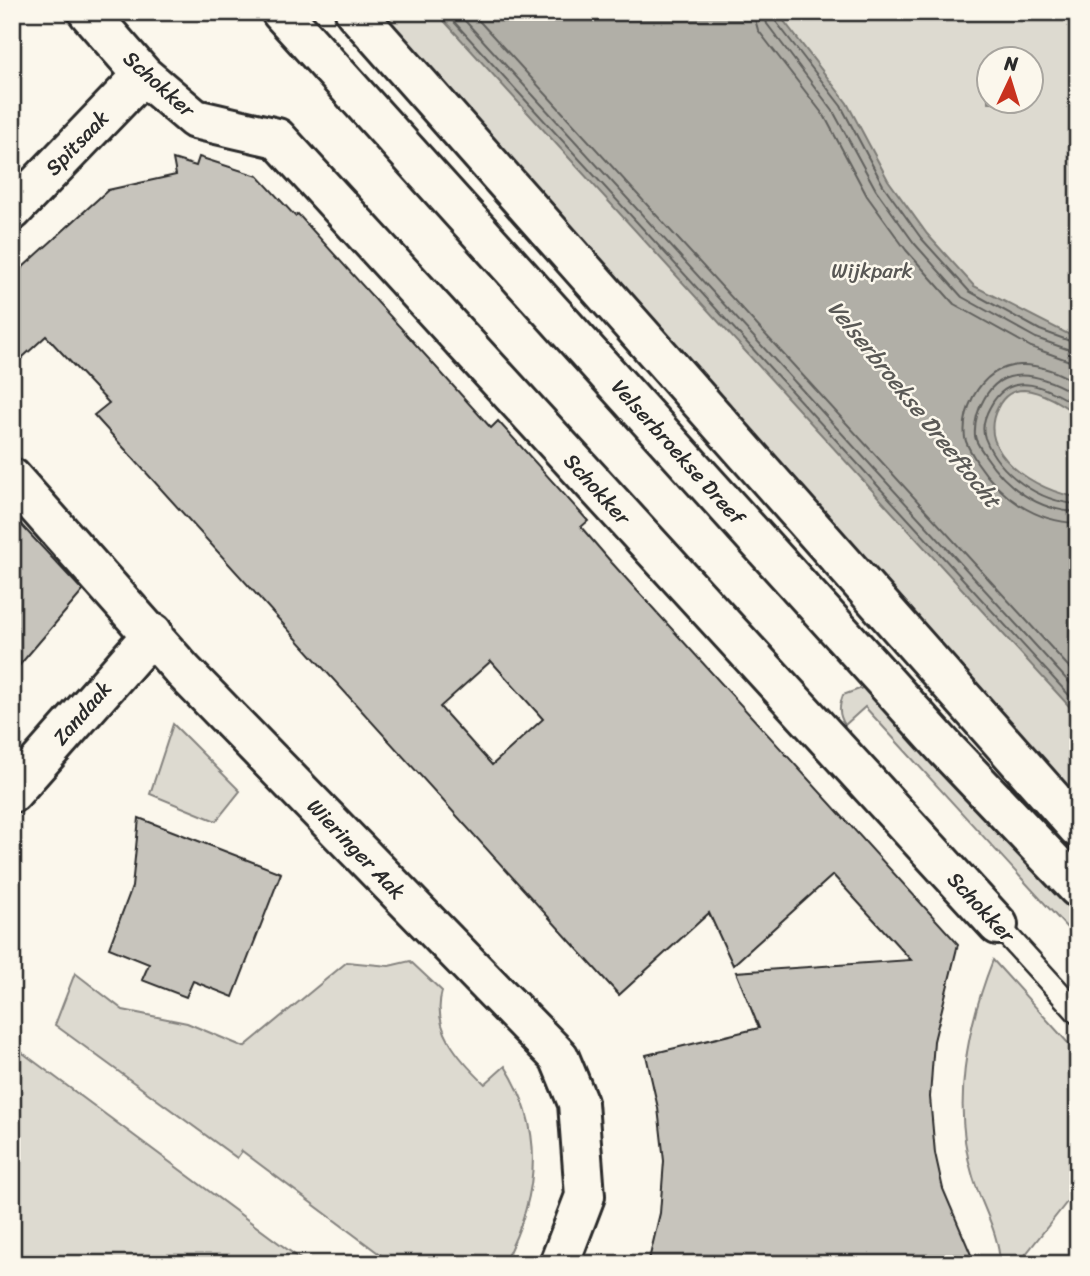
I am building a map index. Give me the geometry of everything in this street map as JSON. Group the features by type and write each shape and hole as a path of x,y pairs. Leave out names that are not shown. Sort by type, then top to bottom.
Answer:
{"street":[{"name":"Schokker","path":"88,12 143,75 195,119 277,138 998,925"},
{"name":"Velserbroekse Dreef","path":"281,12 927,728 1078,888"},
{"path":"355,12 1078,828"},
{"name":"Spitsaak","path":"12,211 143,75"},
{"name":"Wieringer Aak","path":"12,478 153,633 183,671 559,1057 579,1103 585,1196 559,1264"},
{"name":"Zandaak","path":"12,793 153,633"}],"lane":[{"name":"Schokker","path":"998,925 1078,1013"}],"green space":[{"name":"Wijkpark","path":"354,12 1078,12 1078,813"},
{"path":"865,687 1017,841 1078,908 1078,940 865,707 845,725 840,710 843,695"},
{"path":"173,724 240,791 216,821 150,794"},
{"path":"993,960 1078,1054 1078,1188 1018,1264 1000,1264 993,1230 973,1177 963,1122 969,1039"},
{"path":"410,961 442,991 440,1018 457,1054 485,1084 505,1066 527,1115 532,1140 530,1189 515,1239 503,1264 393,1264 242,1151 237,1158 55,1025 75,973 123,1010 187,1023 244,1047 347,962 389,966"},
{"path":"12,1045 307,1264 12,1264"}],"water":[{"name":"Velserbroekse Dreeftocht","path":"436,12 777,12 847,103 888,180 927,234 974,286 1078,339 1078,415 1045,396 1020,390 1002,400 993,424 994,440 1014,467 1045,487 1078,497 1078,716"}],"building":[{"path":"199,157 258,176 295,216 298,214 491,428 498,421 588,521 581,527 612,563 958,944 934,1041 930,1097 935,1153 943,1189 975,1264 648,1264 660,1213 664,1161 658,1108 646,1055 759,1028 736,972 911,960 833,875 733,965 709,913 619,995 94,415 109,403 46,336 12,367 12,277 108,190 176,175 173,159 196,166","holes":["491,661 543,719 492,765 440,707"]},
{"path":"12,515 83,591 12,674"},
{"path":"139,818 281,873 233,997 193,981 186,997 142,980 149,964 109,948 132,887"}]}
